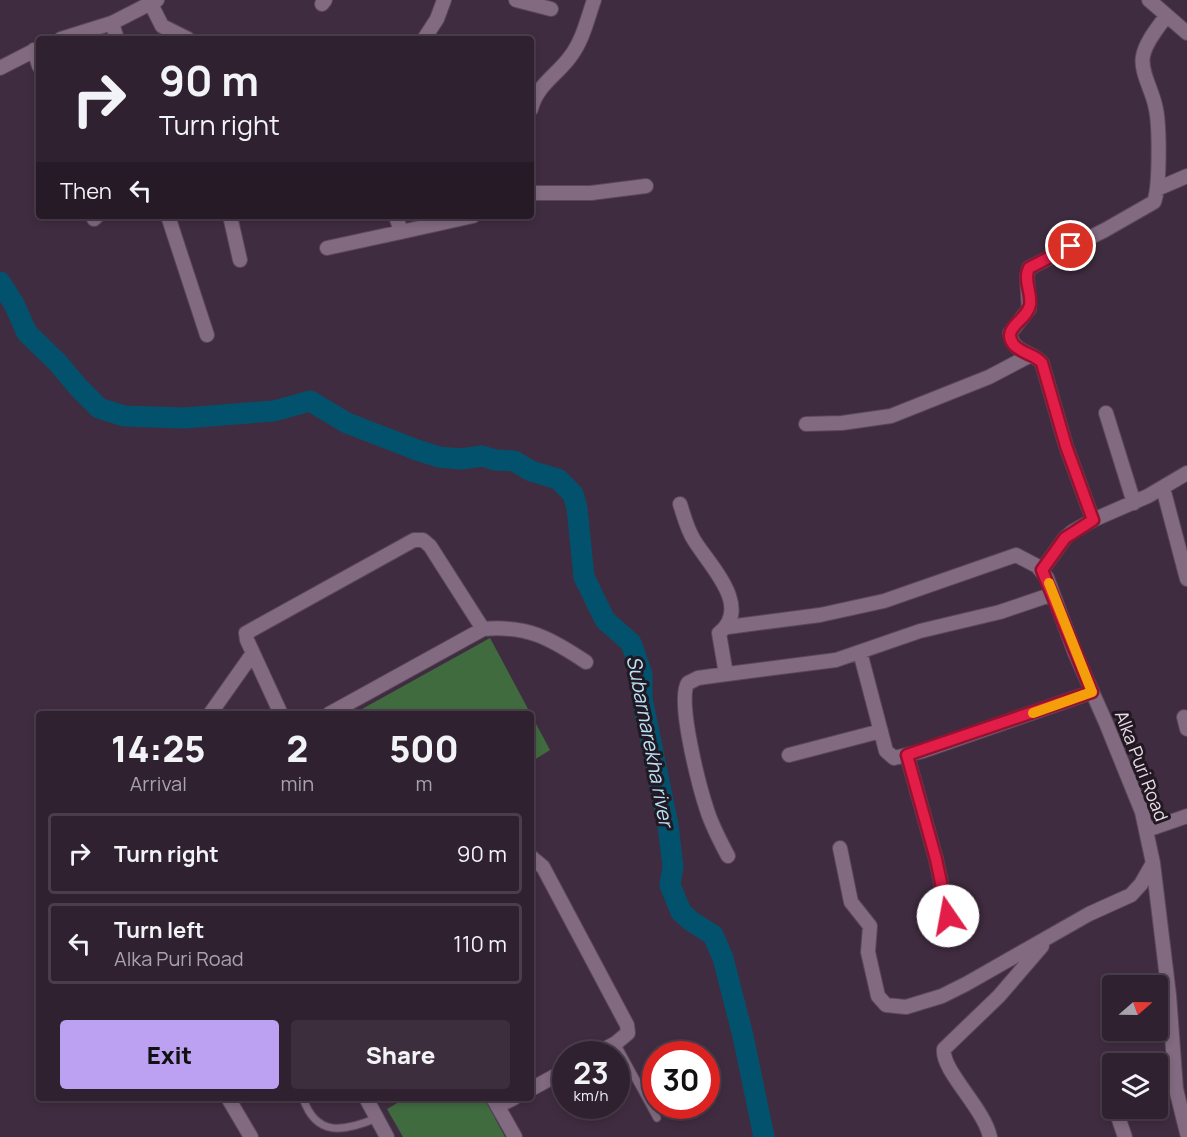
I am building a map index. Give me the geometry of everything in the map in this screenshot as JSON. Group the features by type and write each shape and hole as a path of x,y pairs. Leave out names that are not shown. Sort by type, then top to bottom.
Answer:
{"street":[{"path":"426,36 437,19 444,0"},
{"path":"516,0 551,9"},
{"path":"534,98 578,46 594,0"},
{"path":"1149,0 1187,33"},
{"path":"71,36 112,24 154,2 162,26 182,36"},
{"path":"1093,520 1066,446 1044,367 1039,359 1029,356 1013,344 1010,336 1012,328 1027,313 1030,305 1027,276 1029,268 1150,205 1156,198 1158,126 1156,108 1142,62 1146,45 1166,16"},
{"path":"112,24 116,36"},
{"path":"0,68 36,50"},
{"path":"1157,189 1187,176"},
{"path":"534,193 591,193 646,186"},
{"path":"169,219 207,335"},
{"path":"231,219 240,260"},
{"path":"397,219 401,232"},
{"path":"327,248 459,219"},
{"path":"806,424 842,423 891,416 989,377 1029,356"},
{"path":"1106,413 1134,503"},
{"path":"726,674 719,633 728,627 820,615 884,601 1016,555 1040,568 1065,538 1093,520 1163,488 1187,472"},
{"path":"1163,488 1187,579"},
{"path":"680,504 692,537 721,581 730,600 733,612 728,627"},
{"path":"280,711 246,636 250,630 420,539 430,546 483,629"},
{"name":"Alka Puri Road","path":"1040,568 1053,594 1129,778 1147,830 1154,863 1187,1133"},
{"path":"728,856 706,807 687,727 684,693 685,687 693,680 836,660 920,631 1024,606 1053,594"},
{"path":"334,711 483,629 504,627 536,633 586,662"},
{"path":"860,652 880,731 890,757 907,755 1092,692"},
{"path":"212,711 253,653"},
{"path":"789,755 880,731"},
{"path":"907,755 936,859 952,935"},
{"path":"1147,830 1187,816"},
{"path":"840,848 851,902 870,926 868,952 878,996 886,1005 906,1007 942,996 1011,961 1089,914 1131,895 1154,863"},
{"path":"534,860 543,867 627,1025 628,1033 618,1041"},
{"path":"990,1137 978,1108 947,1066 944,1049 991,1004 1048,938"},
{"path":"534,1087 552,1078"},
{"path":"230,1101 251,1137"},
{"path":"368,1101 387,1137"},
{"path":"496,1102 515,1137"},
{"path":"1119,1119 1125,1137"}],"lane":[{"path":"630,1069 642,1091"},
{"path":"304,1101 308,1113 315,1122 331,1131 347,1129 377,1118"}],"green space":[{"path":"490,638 529,711 358,711"},
{"path":"534,721 550,750 534,760"},
{"path":"401,1101 486,1101 505,1137 403,1137 387,1109"}],"waterway":[{"name":"Subarnarekha river","path":"0,282 14,304 27,333 99,408 124,416 184,418 274,411 310,401 347,423 439,457 461,459 482,456 495,460 514,461 531,471 558,479 573,494 577,508 584,577 605,620 631,643 642,674 642,698 668,825 673,867 670,885 681,912 713,935 723,958 743,1036 764,1137"}],"slow traffic":[{"path":"1033,713 1092,692 1049,583"}],"route":[{"path":"948,916 936,859 907,755 1092,692 1042,570 1065,538 1093,520 1066,446 1041,360 1021,351 1013,344 1010,336 1012,328 1029,309 1030,292 1027,276 1029,268 1071,246"}]}
